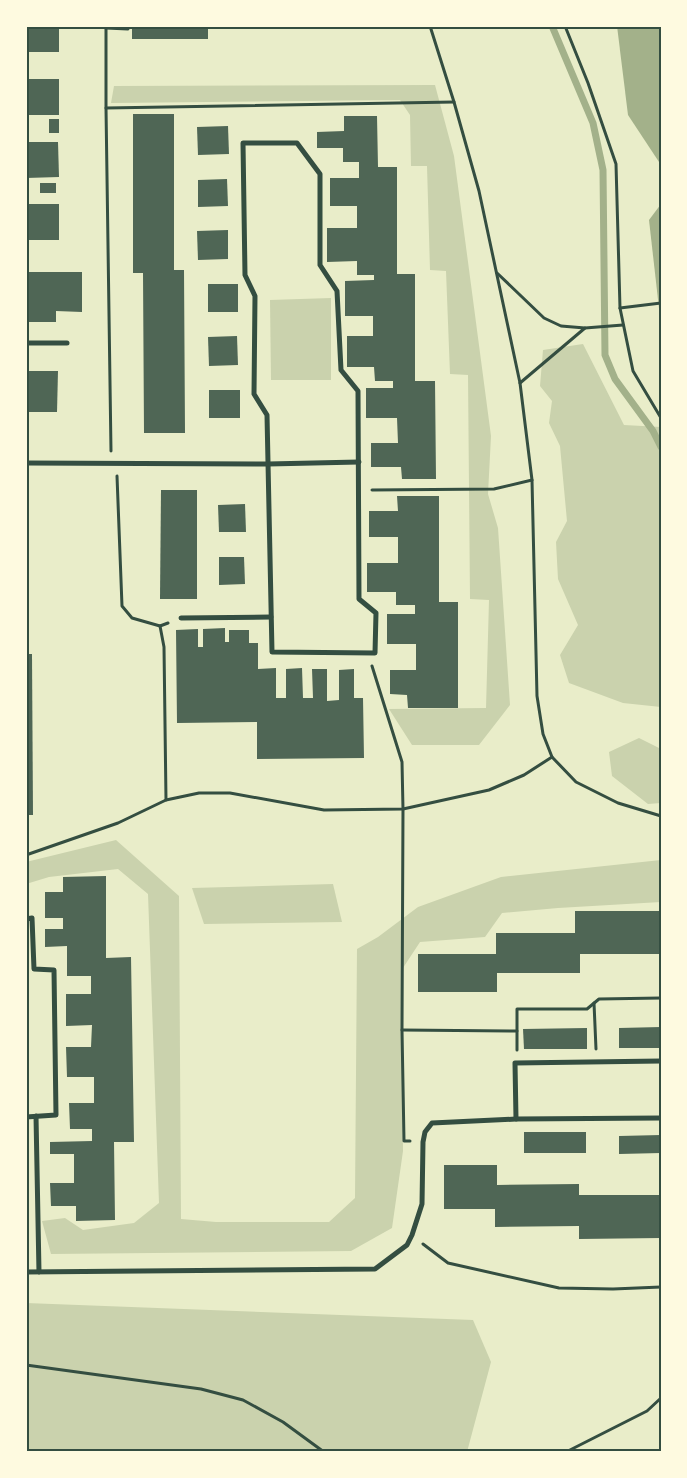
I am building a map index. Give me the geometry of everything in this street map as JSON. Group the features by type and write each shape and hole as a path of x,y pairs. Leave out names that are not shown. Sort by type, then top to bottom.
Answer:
{"street":[{"path":"243,143 297,143 320,174 320,265 337,291 341,370 358,391 359,600 376,613 375,653 272,652 268,464 267,415 254,394 254,296 245,275 243,143"},
{"path":"26,343 67,343"},
{"path":"26,463 268,464 359,462"},
{"path":"181,618 271,617"},
{"path":"26,918 32,918 34,969 54,970 56,1115 26,1117"},
{"path":"516,1120 515,1063 661,1061"},
{"path":"36,1116 39,1272"},
{"path":"26,1272 375,1269 408,1244 412,1235 422,1204 423,1142 426,1132 432,1123 661,1118"}],"path":[{"path":"430,26 479,191 520,383 532,480 537,696 543,734 552,757 576,782 618,803 661,816"},
{"path":"565,26 588,83 616,164 620,308 623,325 633,371 661,418"},
{"path":"128,29 106,27 112,463 118,477 122,606 132,618 160,626 181,618"},
{"path":"106,108 454,102"},
{"path":"496,272 544,318 561,326 585,328 623,325"},
{"path":"620,308 661,303"},
{"path":"520,383 585,328"},
{"path":"358,490 494,489 532,480"},
{"path":"160,626 164,647 166,800"},
{"path":"368,653 402,762 404,1141 423,1142"},
{"path":"26,855 118,824 166,800 199,793 230,793 324,810 403,809 489,790 524,775 552,757"},
{"path":"402,1030 517,1031 517,1009 587,1009 599,999 661,998"},
{"path":"594,1003 596,1062"},
{"path":"412,1235 448,1263 559,1288 613,1289 661,1287"},
{"path":"26,1365 201,1389 243,1400 283,1422 324,1452"},
{"path":"566,1452 647,1411 661,1398"}],"shaded area":[{"path":"617,26 661,26 661,165 628,115"},
{"path":"435,85 454,156 491,436 488,494 498,528 510,705 479,745 412,745 389,709 486,708 489,600 470,599 468,375 450,374 446,271 430,270 427,166 411,166 410,115 400,100 111,103 114,86"},
{"path":"661,204 661,326 649,220"},
{"path":"331,298 331,380 271,380 270,300"},
{"path":"583,344 624,425 661,427 661,707 623,703 569,683 560,655 578,625 558,579 556,542 567,521 560,446 549,423 552,401 540,386 543,350"},
{"path":"639,738 661,749 661,803 648,804 612,776 609,752"},
{"path":"116,840 179,896 181,1219 216,1222 329,1222 355,1198 357,949 378,937 418,907 501,877 661,860 661,902 502,913 485,937 420,942 401,971 403,1151 392,1228 351,1251 51,1254 42,1221 65,1218 83,1230 134,1223 159,1203 148,894 118,869 49,877 26,884 26,862"},
{"path":"333,884 342,922 204,924 192,888"},
{"path":"26,1303 473,1320 491,1362 467,1452 26,1452"}],"building":[{"path":"26,26 59,26 59,52 26,52"},
{"path":"132,26 232,26 232,28 208,28 208,39 132,39"},
{"path":"26,79 59,79 59,115 26,115"},
{"path":"133,114 174,114 174,270 184,270 185,433 144,433 143,273 133,273"},
{"path":"344,116 377,116 378,167 397,167 397,274 415,274 415,381 435,381 436,479 402,479 401,467 371,467 371,443 398,443 397,418 366,418 366,388 393,388 393,381 375,381 374,367 347,367 347,336 373,336 373,316 345,316 345,281 374,280 374,275 357,275 357,261 327,262 327,228 357,228 357,206 330,206 330,178 359,178 359,162 343,162 343,148 317,148 317,132 344,131"},
{"path":"49,119 59,119 59,133 49,133"},
{"path":"228,126 229,154 198,155 197,127"},
{"path":"26,142 58,142 59,177 26,178"},
{"path":"227,179 228,206 198,207 198,180"},
{"path":"40,183 56,183 56,193 40,193"},
{"path":"26,204 59,204 59,240 26,240"},
{"path":"228,230 228,259 198,260 197,231"},
{"path":"26,272 82,272 82,312 56,311 56,322 27,322"},
{"path":"208,284 238,284 238,312 208,312"},
{"path":"237,336 238,365 209,366 208,337"},
{"path":"26,371 58,371 57,412 26,412"},
{"path":"209,390 240,390 240,418 209,418"},
{"path":"161,490 197,490 197,599 160,599"},
{"path":"397,496 439,496 439,602 458,602 458,708 408,708 407,695 390,694 390,670 416,670 416,644 387,644 387,614 415,614 415,605 396,605 396,592 367,592 367,563 398,563 398,537 369,537 369,511 398,511"},
{"path":"245,504 246,532 219,532 218,505"},
{"path":"219,557 244,557 245,584 219,585"},
{"path":"225,628 225,642 229,642 229,630 249,630 249,643 258,643 258,669 276,668 276,698 286,698 286,669 302,668 303,698 313,698 312,669 327,669 327,701 339,700 339,670 354,669 354,698 363,698 364,758 257,759 257,722 177,723 176,630 198,629 198,647 203,647 203,629"},
{"path":"26,654 32,654 33,815 26,815"},
{"path":"106,876 106,958 131,957 134,1142 114,1142 115,1220 76,1221 76,1206 51,1206 50,1183 74,1183 74,1154 50,1154 50,1142 92,1141 92,1129 70,1129 69,1103 94,1103 94,1077 67,1077 66,1047 91,1047 92,1025 66,1026 66,994 91,994 91,976 67,976 67,946 45,947 45,929 63,929 63,918 45,918 45,892 63,892 63,877"},
{"path":"575,911 661,911 661,954 580,954 580,973 497,973 497,992 418,992 418,954 496,954 496,933 575,933"},
{"path":"661,1027 661,1048 619,1048 619,1028"},
{"path":"587,1028 587,1049 524,1049 523,1029"},
{"path":"524,1132 586,1132 586,1153 524,1153"},
{"path":"661,1135 661,1153 619,1154 619,1136"},
{"path":"444,1165 497,1165 497,1185 579,1184 579,1195 661,1195 661,1238 579,1239 579,1226 495,1227 495,1209 444,1209"}],"waterway":[{"path":"552,26 593,123 603,170 605,355 615,379 653,431 661,447"}]}
